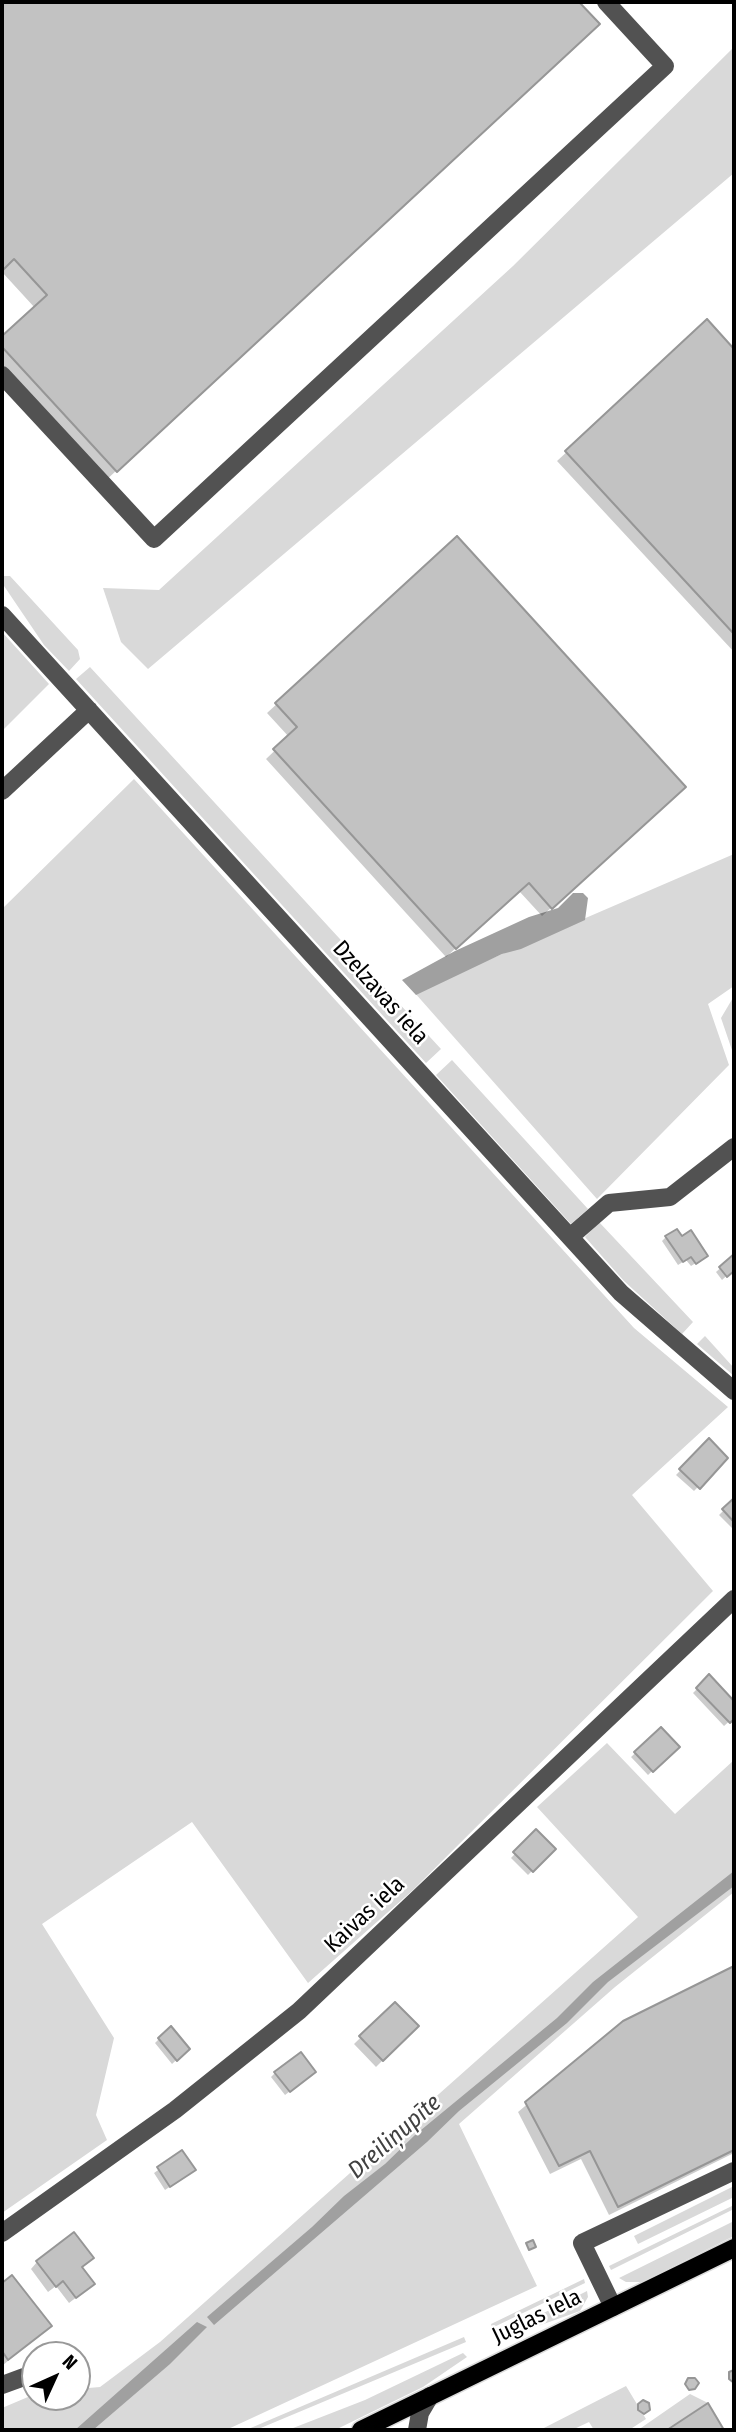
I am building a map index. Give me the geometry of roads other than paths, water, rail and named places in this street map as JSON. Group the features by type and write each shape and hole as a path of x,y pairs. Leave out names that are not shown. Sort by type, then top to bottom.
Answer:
{"main road":[{"name":"Juglas iela","path":"362,2430 734,2248"}],"street":[{"path":"2,374 154,539 665,66 606,2"},
{"name":"Dzelzavas iela","path":"2,615 621,1293 734,1391"},
{"path":"2,791 89,710"},
{"path":"570,1237 609,1203 670,1196 734,1147"},
{"name":"Kaivas iela","path":"2,2233 175,2110 299,2011 734,1599"},
{"path":"613,2307 582,2243 734,2171"},
{"path":"2,2385 21,2378"},
{"path":"417,2430 420,2413 430,2396"}],"water label":[{"name":"Dreiliņupīte","path":"395,2137"}]}
